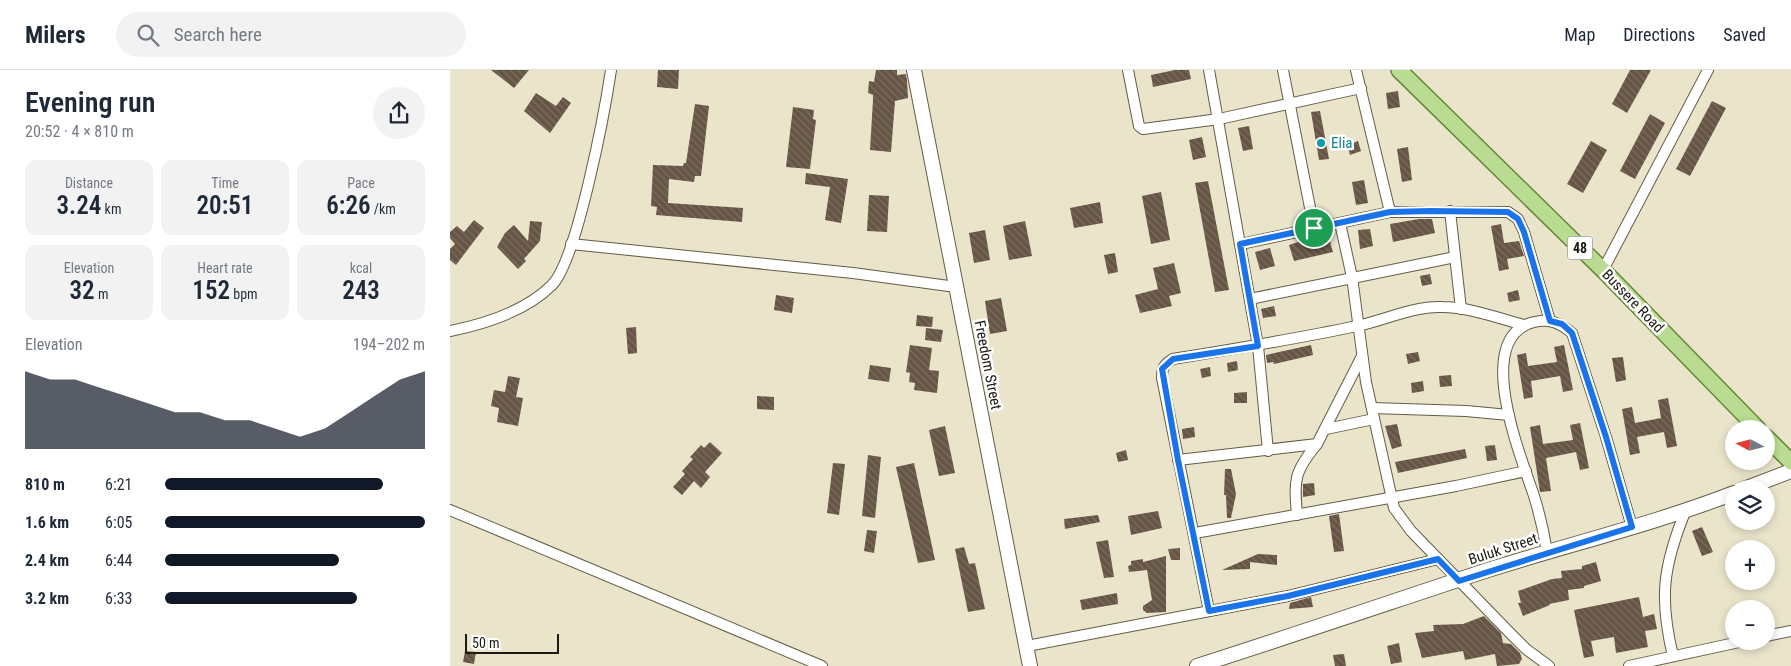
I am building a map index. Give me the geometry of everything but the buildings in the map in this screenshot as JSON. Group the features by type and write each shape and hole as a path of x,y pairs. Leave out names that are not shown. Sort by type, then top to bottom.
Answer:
{"main road":[{"name":"Bussere Road","path":"1399,70 1602,270 1749,420"},
{"path":"1775,446 1791,462"}],"street":[{"path":"450,331 504,315 535,299 554,284 571,244 587,189 612,70"},
{"name":"Freedom Street","path":"914,70 1030,666"},
{"path":"1128,70 1140,128 1219,119 1361,88"},
{"path":"1209,70 1258,346 1268,451"},
{"path":"1283,70 1314,228"},
{"path":"1356,70 1390,212"},
{"path":"1602,270 1708,70"},
{"path":"1450,211 1461,309"},
{"path":"1240,244 1390,212 1508,212 1518,219 1524,232 1550,321"},
{"path":"1340,223 1352,277 1362,356 1373,414 1391,497 1400,518 1526,649 1549,666"},
{"path":"571,244 853,273 956,287"},
{"path":"1250,300 1454,257"},
{"path":"1209,611 1195,533 1162,378 1162,369 1166,363 1173,359 1258,346 1359,325 1423,309 1442,307 1461,309 1524,325 1550,321 1562,324 1572,333 1606,437 1632,527"},
{"path":"1524,325 1514,333 1504,361 1502,374 1508,415 1542,525 1547,552"},
{"path":"1296,515 1294,484 1301,465 1326,429 1362,356"},
{"path":"1326,429 1373,414 1466,411 1508,415"},
{"path":"1178,460 1317,444"},
{"path":"1195,533 1526,471"},
{"path":"1768,480 1791,471"},
{"name":"Buluk Street","path":"1197,666 1221,662 1547,552 1685,512 1725,496"},
{"path":"450,510 822,666"},
{"path":"1673,656 1665,624 1664,587 1671,547 1685,512"},
{"path":"1026,646 1288,596 1438,559"},
{"path":"1775,634 1791,631"},
{"path":"1629,666 1725,645"}],"place":[{"name":"Elia","path":"1321,143"}],"route":[{"path":"1494,211 1508,212 1518,219 1524,232 1550,321 1562,324 1572,333 1606,437 1632,527 1459,581 1438,559 1288,596 1209,611 1195,533 1162,378 1162,369 1166,363 1173,359 1258,346 1240,244 1314,228 1390,212 1494,211"}]}
